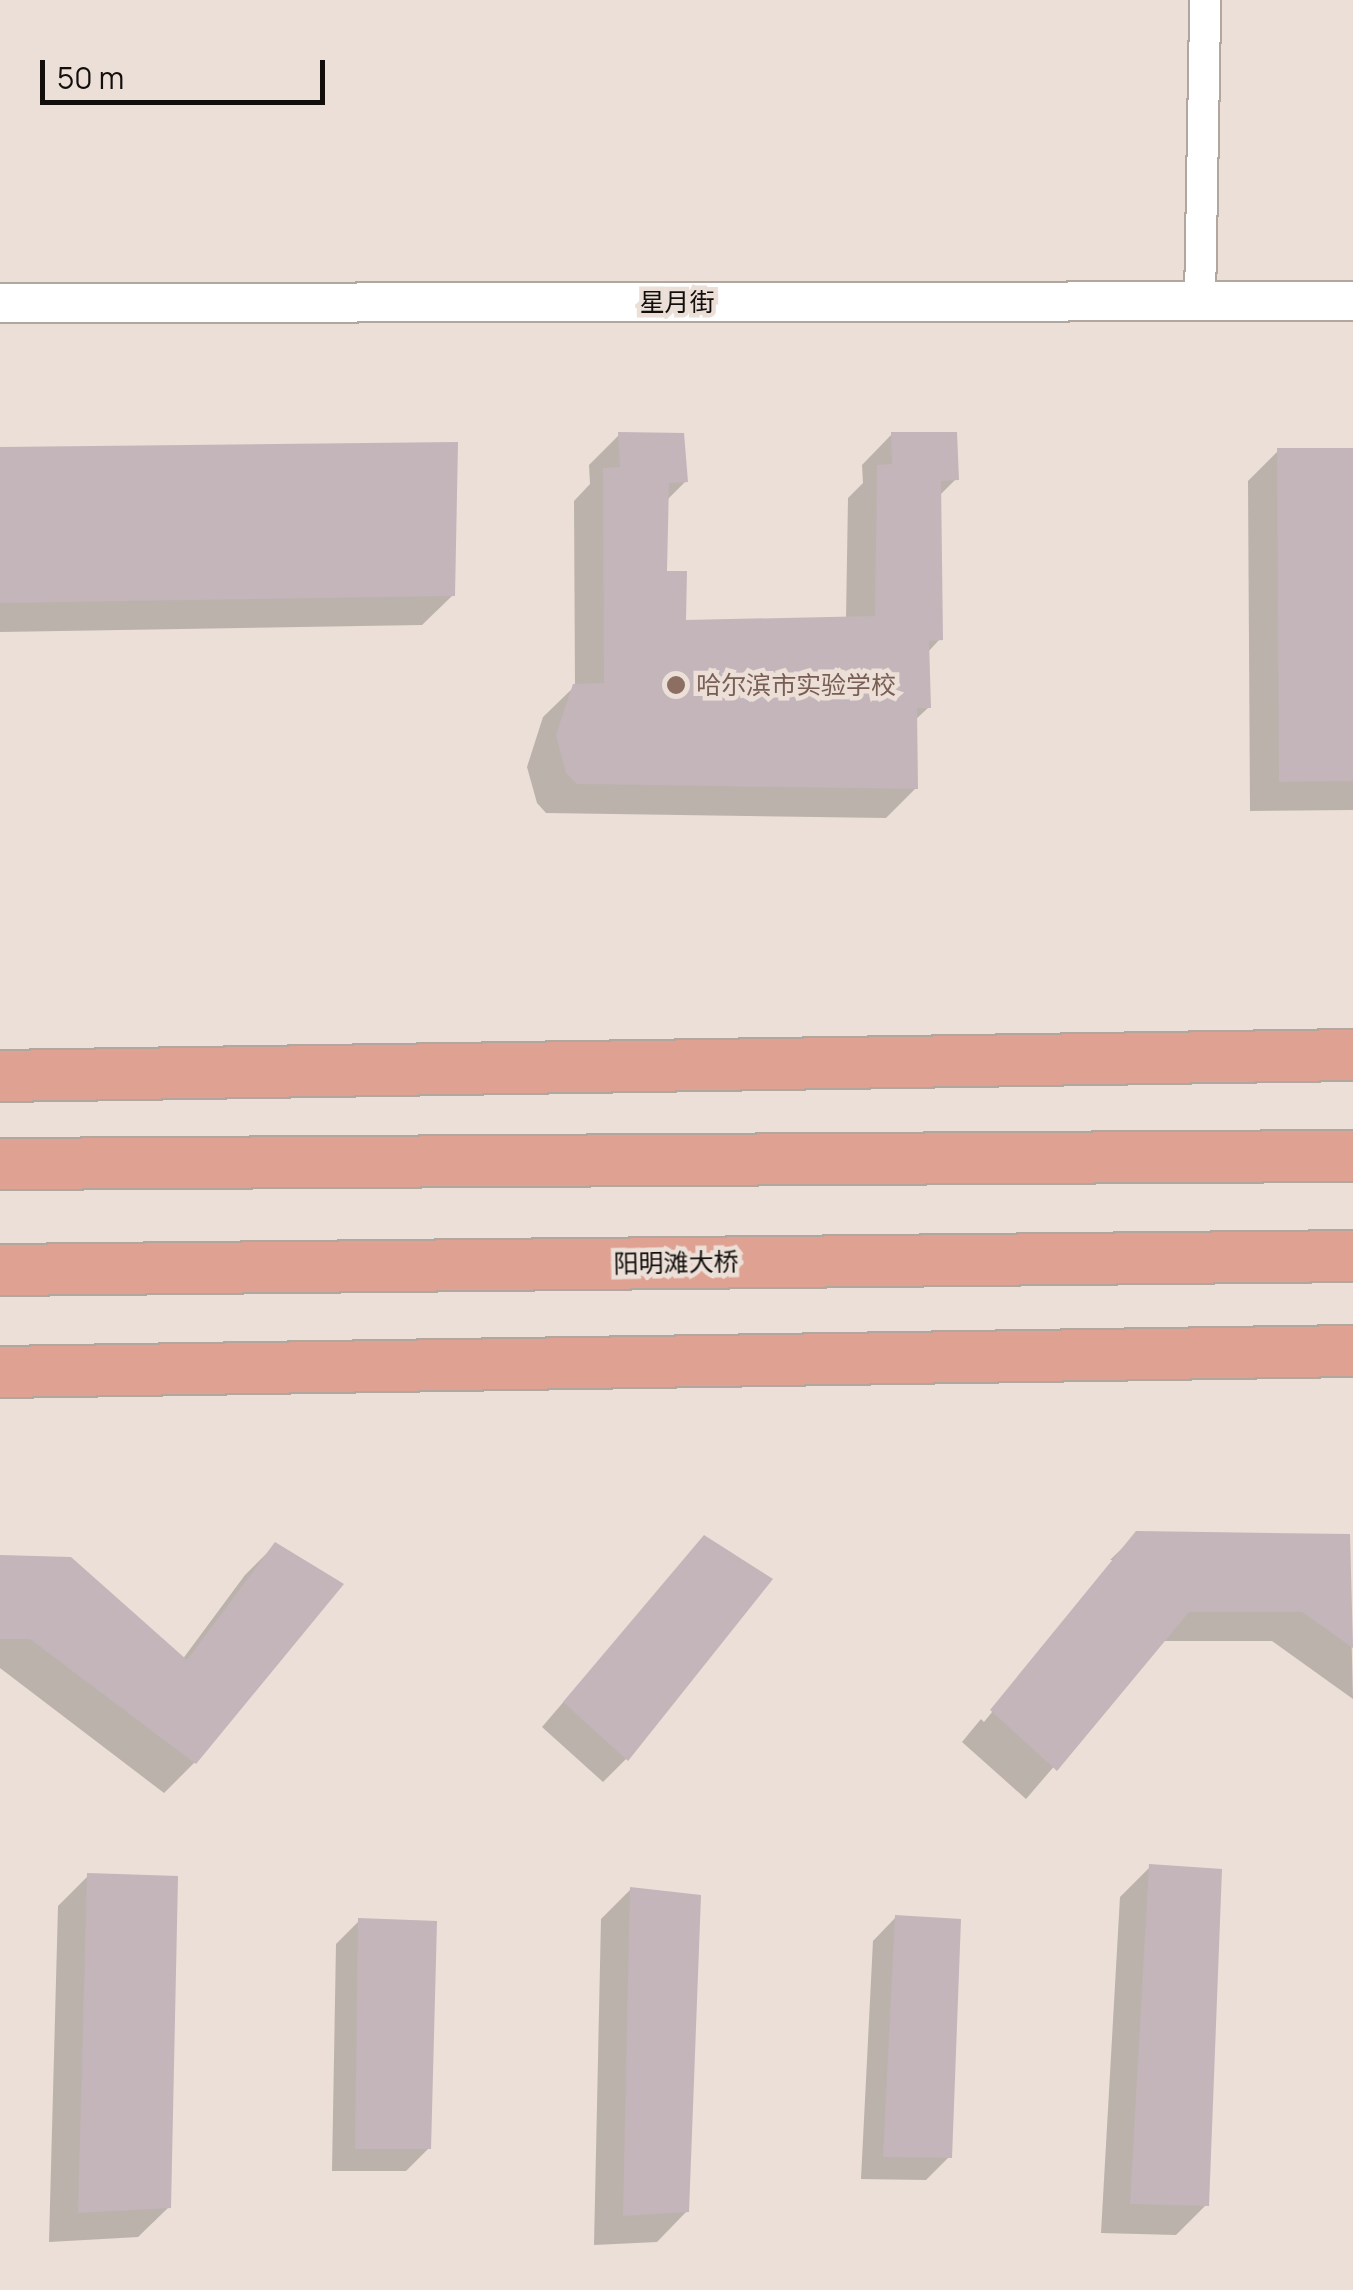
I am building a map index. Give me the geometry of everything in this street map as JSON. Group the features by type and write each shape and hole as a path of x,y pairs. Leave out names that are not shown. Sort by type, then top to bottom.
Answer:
{"highway":[{"path":"0,1076 1353,1054"},
{"path":"0,1101 1353,1084"},
{"path":"0,1164 1353,1156"},
{"name":"阳明滩大桥","path":"0,1270 1353,1256"},
{"path":"0,1372 1353,1351"}],"street":[{"path":"1200,301 1205,0"},
{"name":"星月街","path":"0,303 1353,301"}],"building":[{"path":"618,432 684,433 688,482 669,483 667,571 687,571 686,620 875,616 877,465 892,464 891,432 957,432 959,480 941,481 943,640 929,641 931,708 917,708 918,789 577,784 566,773 556,735 573,684 604,683 603,468 620,467"},
{"path":"458,442 455,596 0,603 0,447"},
{"path":"1277,448 1353,448 1353,781 1279,782"},
{"path":"1136,1531 1350,1534 1353,1648 1302,1612 1189,1612 1057,1771 990,1710"},
{"path":"704,1535 773,1579 628,1761 563,1702"},
{"path":"275,1542 344,1584 196,1764 30,1639 0,1639 0,1555 71,1557 187,1660"},
{"path":"1149,1864 1222,1869 1209,2206 1130,2204"},
{"path":"87,1873 178,1876 171,2208 78,2213"},
{"path":"630,1887 701,1895 689,2212 623,2216"},
{"path":"895,1915 961,1919 952,2158 883,2157"},
{"path":"358,1918 437,1921 431,2149 355,2149"}],"place":[{"name":"哈尔滨市实验学校","path":"676,685"}]}
